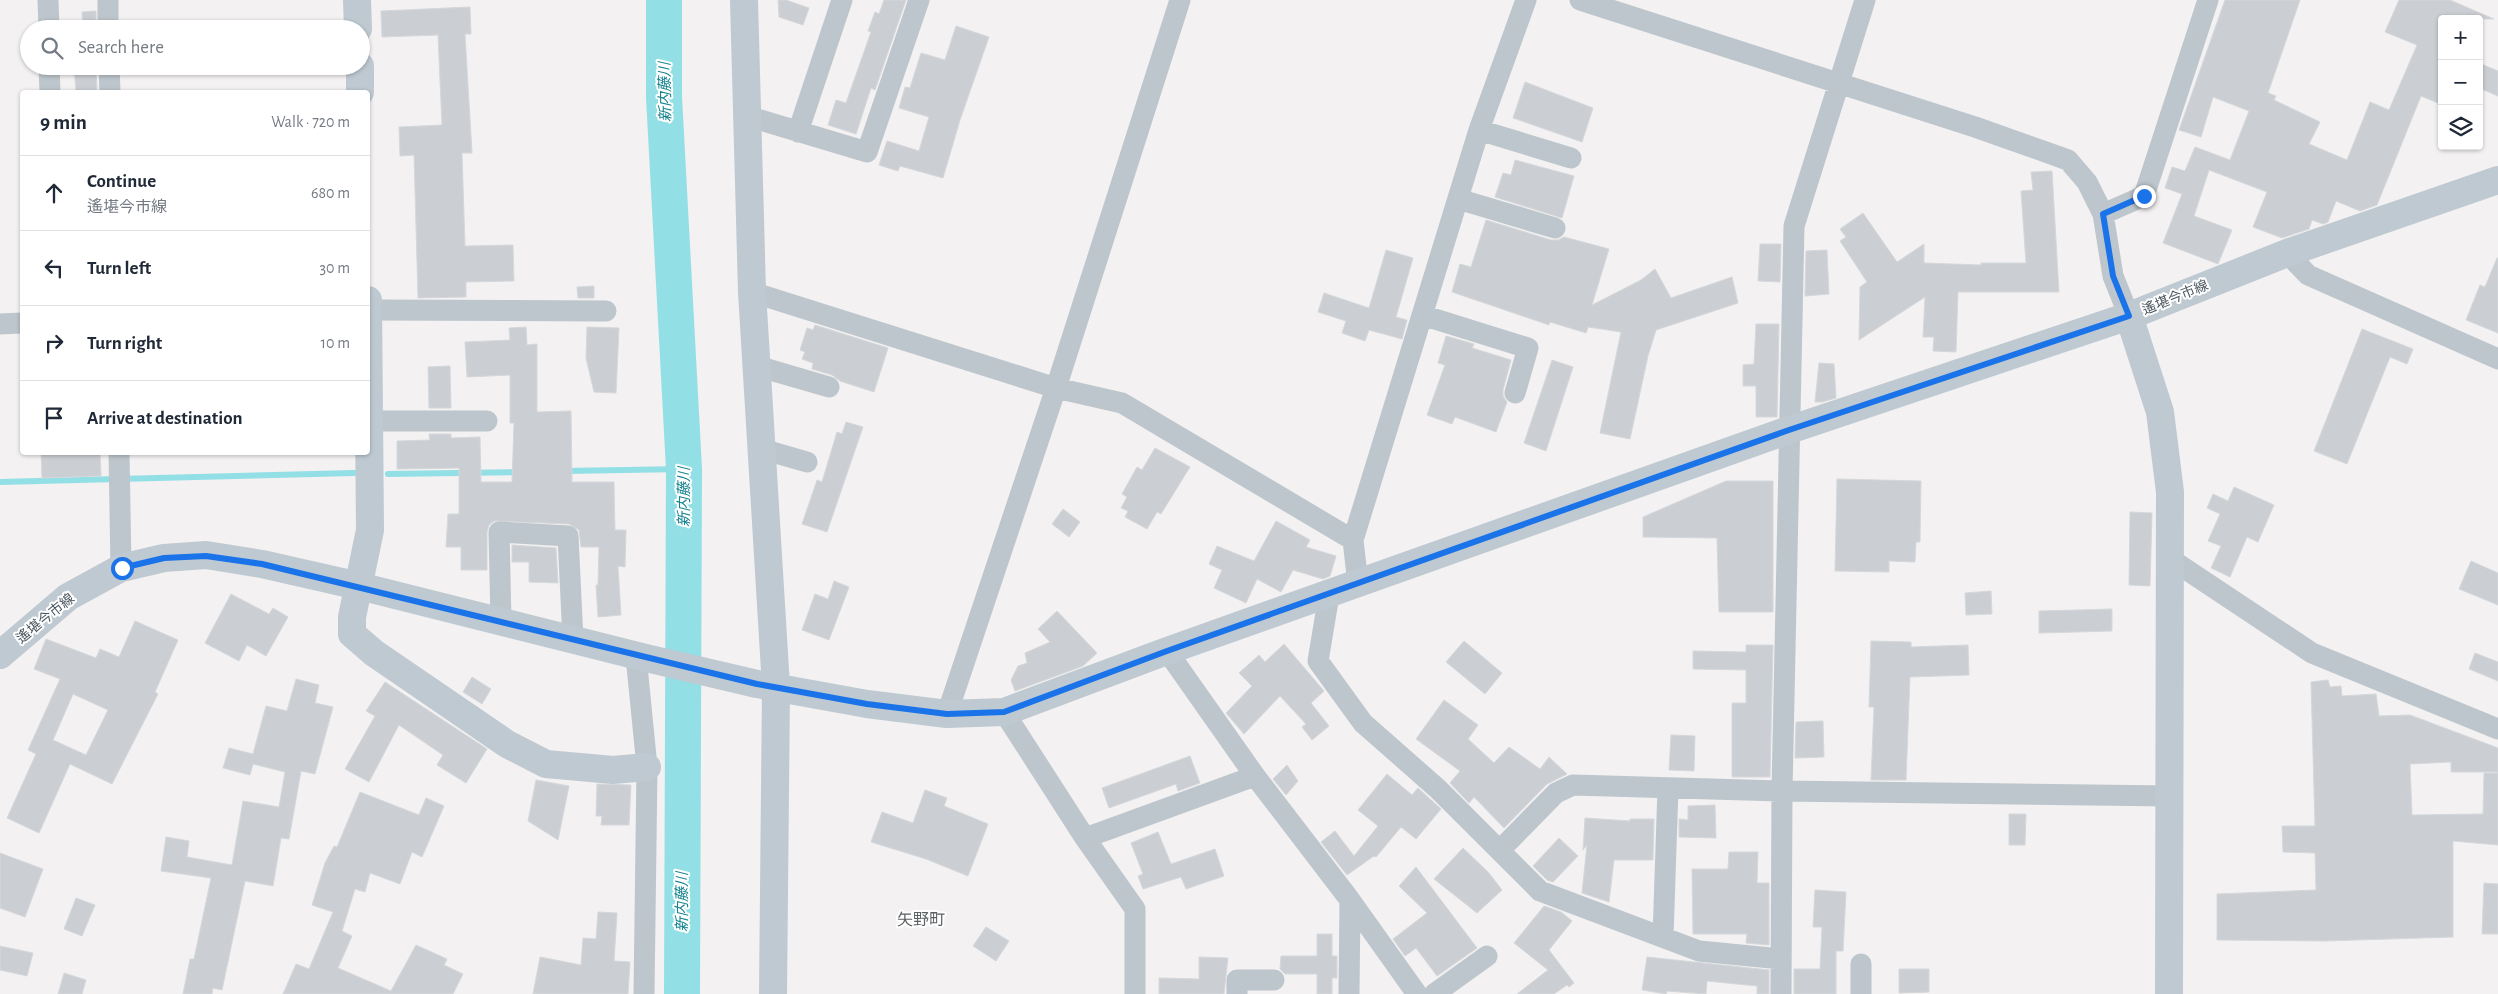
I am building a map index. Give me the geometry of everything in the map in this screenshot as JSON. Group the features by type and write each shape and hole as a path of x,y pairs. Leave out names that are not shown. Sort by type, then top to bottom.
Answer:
{"main road":[{"path":"357,0 358,20"},
{"path":"744,0 752,292 762,449 773,994"},
{"path":"360,75 360,90"},
{"name":"遙堪今市線","path":"0,654 68,597 122,568 164,558 206,556 262,564 359,586 641,657 767,686 867,704 947,714 1004,712 1167,651 1789,430 2129,316 2287,253 2498,180"},
{"path":"2129,316 2160,412 2170,492 2172,560 2169,994"},
{"path":"369,455 370,530 352,617 352,634 374,652 507,744 546,764 614,770 647,767"}],"street":[{"path":"48,0 49,20"},
{"path":"108,0 108,20"},
{"path":"798,132 842,0"},
{"path":"748,116 866,152 919,0"},
{"path":"947,714 1056,388 1180,0"},
{"path":"1358,584 1353,540 1480,130 1526,0"},
{"path":"1580,0 1837,85 1975,127 2068,160 2087,182 2103,214 2113,276 2129,316"},
{"path":"1781,994 1782,791 1794,226 1865,0"},
{"path":"2103,214 2144,196 2208,0"},
{"path":"50,75 50,90"},
{"path":"109,75 110,90"},
{"path":"1480,130 1571,158"},
{"path":"1458,199 1555,228"},
{"path":"2287,253 2308,275 2498,359"},
{"path":"752,292 1056,388 1122,403 1353,540"},
{"path":"370,310 606,311"},
{"path":"1422,315 1528,348 1515,393"},
{"path":"0,324 20,323"},
{"path":"757,366 829,387"},
{"path":"370,421 487,420"},
{"path":"762,449 807,462"},
{"path":"119,455 122,568"},
{"path":"501,622 499,532 568,536 573,640"},
{"path":"2172,560 2312,654 2498,729"},
{"path":"1329,595 1318,662 1363,722 1438,789 1540,891 1699,951 1781,959"},
{"path":"1167,651 1255,776 1350,900 1417,994"},
{"path":"641,657 647,767 644,994"},
{"path":"1004,712 1085,838 1136,909 1136,994"},
{"path":"1085,838 1255,776"},
{"path":"1500,850 1556,792 1573,785 1782,791 2170,796"},
{"path":"1663,937 1668,788"},
{"path":"1349,994 1350,900"},
{"path":"1434,994 1487,956"},
{"path":"1861,964 1861,994"},
{"path":"1237,994 1237,980 1274,980"}],"building":[{"path":"778,0 786,0 809,8 803,25 779,17"},
{"path":"884,0 906,0 875,90 871,88 856,134 828,125 836,100 846,103 871,32 868,31 875,12 879,14"},
{"path":"2225,0 2300,0 2268,93 2276,96 2274,100 2320,122 2309,144 2347,160 2370,102 2389,110 2417,45 2385,32 2399,0 2450,0 2494,19 2483,19 2483,15 2438,15 2438,103 2421,96 2377,205 2360,211 2336,201 2328,222 2323,224 2312,220 2309,229 2282,238 2253,227 2267,192 2209,170 2194,216 2232,230 2218,264 2163,243 2182,194 2165,188 2172,167 2185,171 2195,147 2230,160 2249,111 2213,97 2201,137 2179,130"},
{"path":"470,7 471,34 465,34 472,153 462,153 465,246 513,245 514,281 466,282 466,297 418,298 414,155 400,156 399,127 442,125 438,35 382,37 381,11"},
{"path":"96,11 96,20 82,20 82,12"},
{"path":"956,26 989,37 960,120 943,178 900,166 898,171 879,165 887,141 919,151 929,117 899,108 905,87 910,88 921,53 945,60"},
{"path":"2483,65 2498,71 2498,96 2483,90"},
{"path":"75,75 96,75 97,90 76,90"},
{"path":"1525,82 1593,108 1582,142 1513,118"},
{"path":"1515,160 1574,176 1562,218 1495,197 1503,173 1511,175"},
{"path":"2052,171 2059,292 1958,292 1956,352 1933,351 1934,337 1923,337 1925,297 1859,340 1860,287 1867,282 1840,241 1846,237 1840,229 1863,213 1897,262 1924,244 1924,263 1981,265 1981,263 2026,263 2021,191 2033,190 2031,172"},
{"path":"1486,220 1551,240 1558,240 1564,237 1609,249 1592,305 1641,280 1655,269 1671,298 1732,277 1738,303 1656,330 1648,356 1630,439 1600,433 1621,332 1588,327 1586,333 1550,322 1549,325 1452,292 1460,264 1471,267"},
{"path":"1760,244 1781,244 1780,282 1758,281"},
{"path":"1386,250 1413,258 1396,317 1407,320 1402,339 1369,330 1365,341 1342,333 1346,321 1318,312 1324,293 1369,308"},
{"path":"1827,250 1829,294 1805,296 1806,251"},
{"path":"2497,258 2498,333 2466,320 2480,285 2485,287"},
{"path":"594,286 594,298 578,298 577,287"},
{"path":"1756,324 1779,324 1777,417 1756,417 1756,386 1743,386 1743,365 1754,364"},
{"path":"815,325 888,348 874,392 840,381 832,375 812,369 813,363 802,359 805,352 800,350 807,328 813,330"},
{"path":"526,327 527,345 537,344 537,412 571,411 572,482 614,482 615,530 626,530 625,567 618,566 621,615 598,617 596,585 598,585 599,547 581,547 579,530 569,524 494,521 489,525 487,532 487,570 461,570 461,547 446,547 448,514 459,514 459,468 397,469 397,441 430,440 429,434 451,434 451,438 480,437 481,482 512,482 514,423 510,423 510,375 467,377 465,342 510,340 509,328"},
{"path":"587,327 619,328 616,393 594,392 586,358"},
{"path":"2362,329 2413,349 2407,364 2390,357 2347,464 2314,451"},
{"path":"1446,336 1474,344 1472,348 1511,360 1503,390 1503,396 1507,402 1496,432 1455,417 1452,424 1427,415 1445,365 1438,363"},
{"path":"1552,360 1573,367 1546,451 1524,443"},
{"path":"1819,363 1834,364 1836,398 1815,402"},
{"path":"450,366 451,408 429,408 428,367"},
{"path":"846,422 863,427 827,532 802,524 817,480 822,482 837,432 842,434"},
{"path":"1155,448 1190,467 1161,514 1157,512 1147,529 1125,517 1128,511 1121,508 1127,497 1122,494 1137,467 1142,470"},
{"path":"41,455 100,455 101,476 42,478"},
{"path":"1837,479 1921,481 1920,542 1916,542 1915,562 1889,561 1889,572 1835,571"},
{"path":"1726,481 1773,481 1773,612 1719,612 1717,538 1643,537 1643,517"},
{"path":"2234,487 2274,505 2258,542 2247,537 2230,577 2211,568 2221,546 2208,541 2220,514 2207,508 2213,494 2228,501"},
{"path":"1063,509 1080,522 1069,537 1052,524"},
{"path":"2130,512 2152,513 2150,586 2129,585"},
{"path":"1276,521 1310,540 1306,547 1336,556 1330,576 1323,579 1293,570 1281,592 1257,579 1246,603 1214,588 1222,570 1209,564 1217,546 1254,561"},
{"path":"512,545 556,548 558,583 529,582 529,562 512,562"},
{"path":"2471,561 2498,573 2498,605 2459,589"},
{"path":"834,581 849,587 829,640 802,630 815,594 828,599"},
{"path":"1991,591 1992,614 1966,615 1965,593"},
{"path":"231,594 269,614 273,608 288,617 266,656 247,645 239,661 205,643"},
{"path":"2112,609 2112,631 2039,633 2039,611"},
{"path":"1057,611 1097,653 1083,666 1015,691 1011,680 1018,666 1027,663 1025,653 1050,642 1038,629"},
{"path":"135,621 178,640 155,692 158,694 112,784 70,764 39,833 7,818 36,754 28,750 60,679 34,669 46,639 96,658 100,649 119,657","holes":["73,694 108,710 86,755 53,740"]},
{"path":"1464,641 1502,673 1485,694 1446,662"},
{"path":"1871,641 1911,642 1911,647 1968,645 1969,675 1910,677 1906,780 1871,780 1874,707 1869,707"},
{"path":"1284,644 1324,691 1311,703 1329,726 1312,740 1302,727 1306,724 1280,696 1244,734 1226,713 1252,686 1239,673 1259,655 1265,662"},
{"path":"1746,645 1773,645 1770,777 1732,777 1732,703 1746,703 1746,670 1693,669 1693,651 1746,652"},
{"path":"2475,653 2498,662 2498,681 2469,669"},
{"path":"472,677 491,689 482,704 463,692"},
{"path":"296,679 319,685 315,703 333,707 315,774 301,771 289,839 281,838 273,886 245,881 222,990 213,988 212,994 183,994 190,959 194,959 211,878 161,871 166,837 189,841 187,857 232,865 243,801 279,807 285,772 253,764 250,775 223,768 229,748 253,754 266,706 287,711"},
{"path":"2328,680 2330,687 2341,686 2342,696 2376,694 2379,716 2410,715 2498,748 2498,772 2451,772 2451,762 2410,764 2412,815 2483,814 2484,773 2498,773 2498,845 2453,841 2453,937 2325,941 2217,940 2217,894 2316,890 2315,853 2283,852 2282,826 2315,826 2311,682"},
{"path":"385,682 487,749 466,783 437,765 443,755 399,725 369,782 345,769 375,716 366,711"},
{"path":"1444,700 1478,725 1468,739 1494,763 1509,747 1540,769 1549,757 1567,774 1547,784 1504,828 1474,797 1469,803 1450,783 1460,771 1416,739"},
{"path":"1823,721 1824,757 1795,758 1796,722"},
{"path":"1671,735 1695,736 1694,771 1669,770"},
{"path":"1190,756 1200,783 1178,791 1176,784 1109,808 1102,788"},
{"path":"1287,765 1298,781 1286,795 1273,779"},
{"path":"1387,774 1412,795 1418,788 1441,809 1416,839 1401,827 1376,857 1374,856 1347,875 1321,842 1335,831 1354,856 1378,826 1358,810"},
{"path":"536,780 569,786 558,840 528,821"},
{"path":"597,784 631,785 629,825 601,825 602,816 596,816"},
{"path":"925,790 947,798 944,806 988,824 968,876 926,859 871,842 882,812 913,823"},
{"path":"360,792 419,815 426,798 444,806 422,857 412,852 400,884 370,873 365,892 355,889 342,931 352,936 338,968 391,991 416,945 447,959 444,965 463,974 453,994 283,994 296,964 309,969 333,912 312,905 325,863 334,846 337,847"},
{"path":"1715,805 1716,838 1679,837 1679,819 1688,820 1688,806"},
{"path":"2009,814 2026,814 2025,845 2009,845"},
{"path":"1585,818 1630,821 1630,819 1654,819 1653,860 1614,860 1609,902 1582,893 1587,845 1583,850"},
{"path":"1158,832 1171,864 1215,849 1224,876 1186,889 1181,877 1143,889 1138,876 1143,874 1131,843"},
{"path":"1559,838 1578,856 1553,882 1547,880 1533,866"},
{"path":"1463,848 1489,873 1502,890 1477,913 1434,879"},
{"path":"1729,852 1758,852 1757,883 1769,883 1769,945 1746,943 1747,934 1693,934 1692,869 1728,869"},
{"path":"0,853 43,869 25,917 0,908"},
{"path":"1416,867 1477,948 1437,976 1416,948 1405,956 1393,939 1427,913 1399,886"},
{"path":"2484,883 2498,884 2498,934 2482,934"},
{"path":"1815,890 1846,892 1843,951 1836,951 1836,994 1794,994 1794,969 1820,969 1822,927 1813,927"},
{"path":"76,898 95,905 82,936 64,929"},
{"path":"1544,906 1561,912 1572,921 1549,950 1574,983 1569,987 1567,985 1554,994 1517,994 1548,970 1514,943"},
{"path":"598,912 617,913 614,961 630,962 628,994 533,994 540,957 581,965 583,938 596,939"},
{"path":"986,927 1009,941 996,961 973,946"},
{"path":"1317,934 1332,934 1332,956 1337,956 1337,978 1332,978 1332,994 1317,994 1317,974 1285,974 1280,969 1281,956 1317,956"},
{"path":"0,946 33,953 27,976 0,970"},
{"path":"1199,957 1228,958 1224,994 1159,994 1159,978 1199,979"},
{"path":"1647,957 1769,970 1769,994 1757,994 1757,986 1707,981 1706,994 1667,991 1666,994 1642,990"},
{"path":"1899,969 1929,969 1929,992 1899,993"},
{"path":"64,973 86,980 82,994 58,994"}],"waterway":[{"name":"新内藤川","path":"664,0 664,97 684,469 682,994"},
{"path":"564,471 684,469"},
{"path":"388,474 519,472"},
{"path":"0,482 354,473"}],"district":[{"name":"矢野町","path":"921,919"}],"route":[{"path":"122,568 164,558 206,556 262,564 757,684 867,704 947,714 1004,712 1167,651 1789,430 2129,316 2113,276 2103,214 2144,196"}]}
